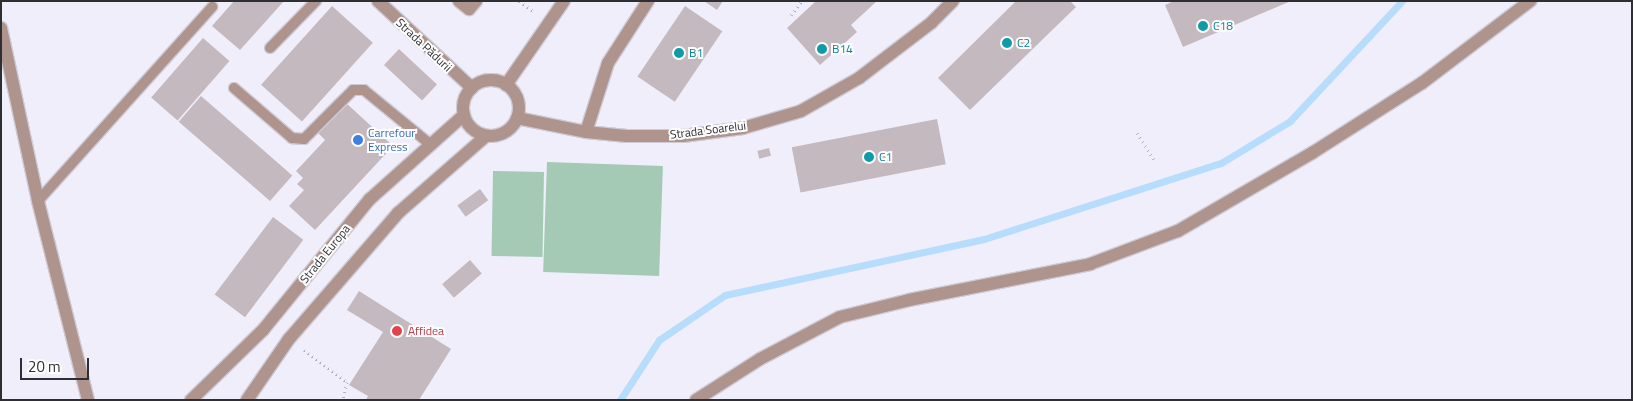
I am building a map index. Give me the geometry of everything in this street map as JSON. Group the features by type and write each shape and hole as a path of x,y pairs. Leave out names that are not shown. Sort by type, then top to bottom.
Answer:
{"street":[{"name":"Strada Pădurii","path":"378,1 472,88"},
{"path":"459,1 468,9 476,1"},
{"path":"506,85 564,1"},
{"path":"586,132 608,63 648,1"},
{"name":"Strada Soarelui","path":"517,118 586,132 627,136 683,136 743,128 801,111 859,78 931,23 953,1"},
{"path":"696,400 760,359 840,318 909,300 1090,264 1178,231 1312,153 1422,83 1530,1"},
{"path":"1,28 38,201 86,394 77,400"},
{"path":"488,81 498,81 506,85 515,94 519,106 517,118 505,132 496,136 486,136 472,129 464,115 466,96 472,88 488,81"},
{"name":"Strada Europa","path":"192,400 263,330 370,199 464,115"},
{"path":"247,400 289,339 398,213 486,136"}],"lane":[{"path":"270,48 316,1"},
{"path":"38,201 212,7"},
{"path":"234,88 292,138 304,139 353,90 364,90 430,144"}],"path":[{"path":"791,15 802,1"},
{"path":"1137,133 1154,162"},
{"path":"289,339 347,382 343,400"}],"green space":[{"path":"547,162 663,166 659,276 543,272"},
{"path":"493,171 544,172 543,257 492,256"}],"building":[{"path":"234,1 284,1 240,50 212,26"},
{"path":"704,1 723,1 717,10"},
{"name":"B14","path":"816,1 877,1 851,25 857,32 820,65 787,28"},
{"name":"C2","path":"1016,1 1070,1 1076,7 970,110 938,78"},
{"name":"C18","path":"1174,1 1291,1 1183,47 1165,5"},
{"path":"332,6 373,43 302,122 261,85"},
{"name":"B1","path":"685,6 722,31 675,102 637,76"},
{"path":"203,38 229,61 178,121 151,98"},
{"path":"399,49 437,84 422,101 384,65"},
{"path":"201,96 292,175 270,201 179,122"},
{"path":"345,102 393,146 315,230 289,206 304,190 297,184 303,178 296,171 325,140 317,132"},
{"name":"C1","path":"937,119 946,164 800,192 792,147"},
{"path":"769,148 771,156 759,159 757,151"},
{"path":"480,189 488,200 466,217 457,205"},
{"path":"273,217 303,240 245,317 215,294"},
{"path":"470,260 482,274 454,298 442,284"},
{"path":"359,291 451,349 419,400 366,400 368,396 349,385 383,332 347,310"}],"waterway":[{"path":"620,400 659,340 725,295 984,239 1221,163 1290,121 1402,1"}],"place":[{"name":"C18","path":"1203,26"},
{"name":"C2","path":"1007,43"},
{"name":"B14","path":"822,49"},
{"name":"B1","path":"679,53"},
{"name":"Carrefour Express","path":"358,140"},
{"name":"C1","path":"869,157"},
{"name":"Affidea","path":"397,331"}]}
